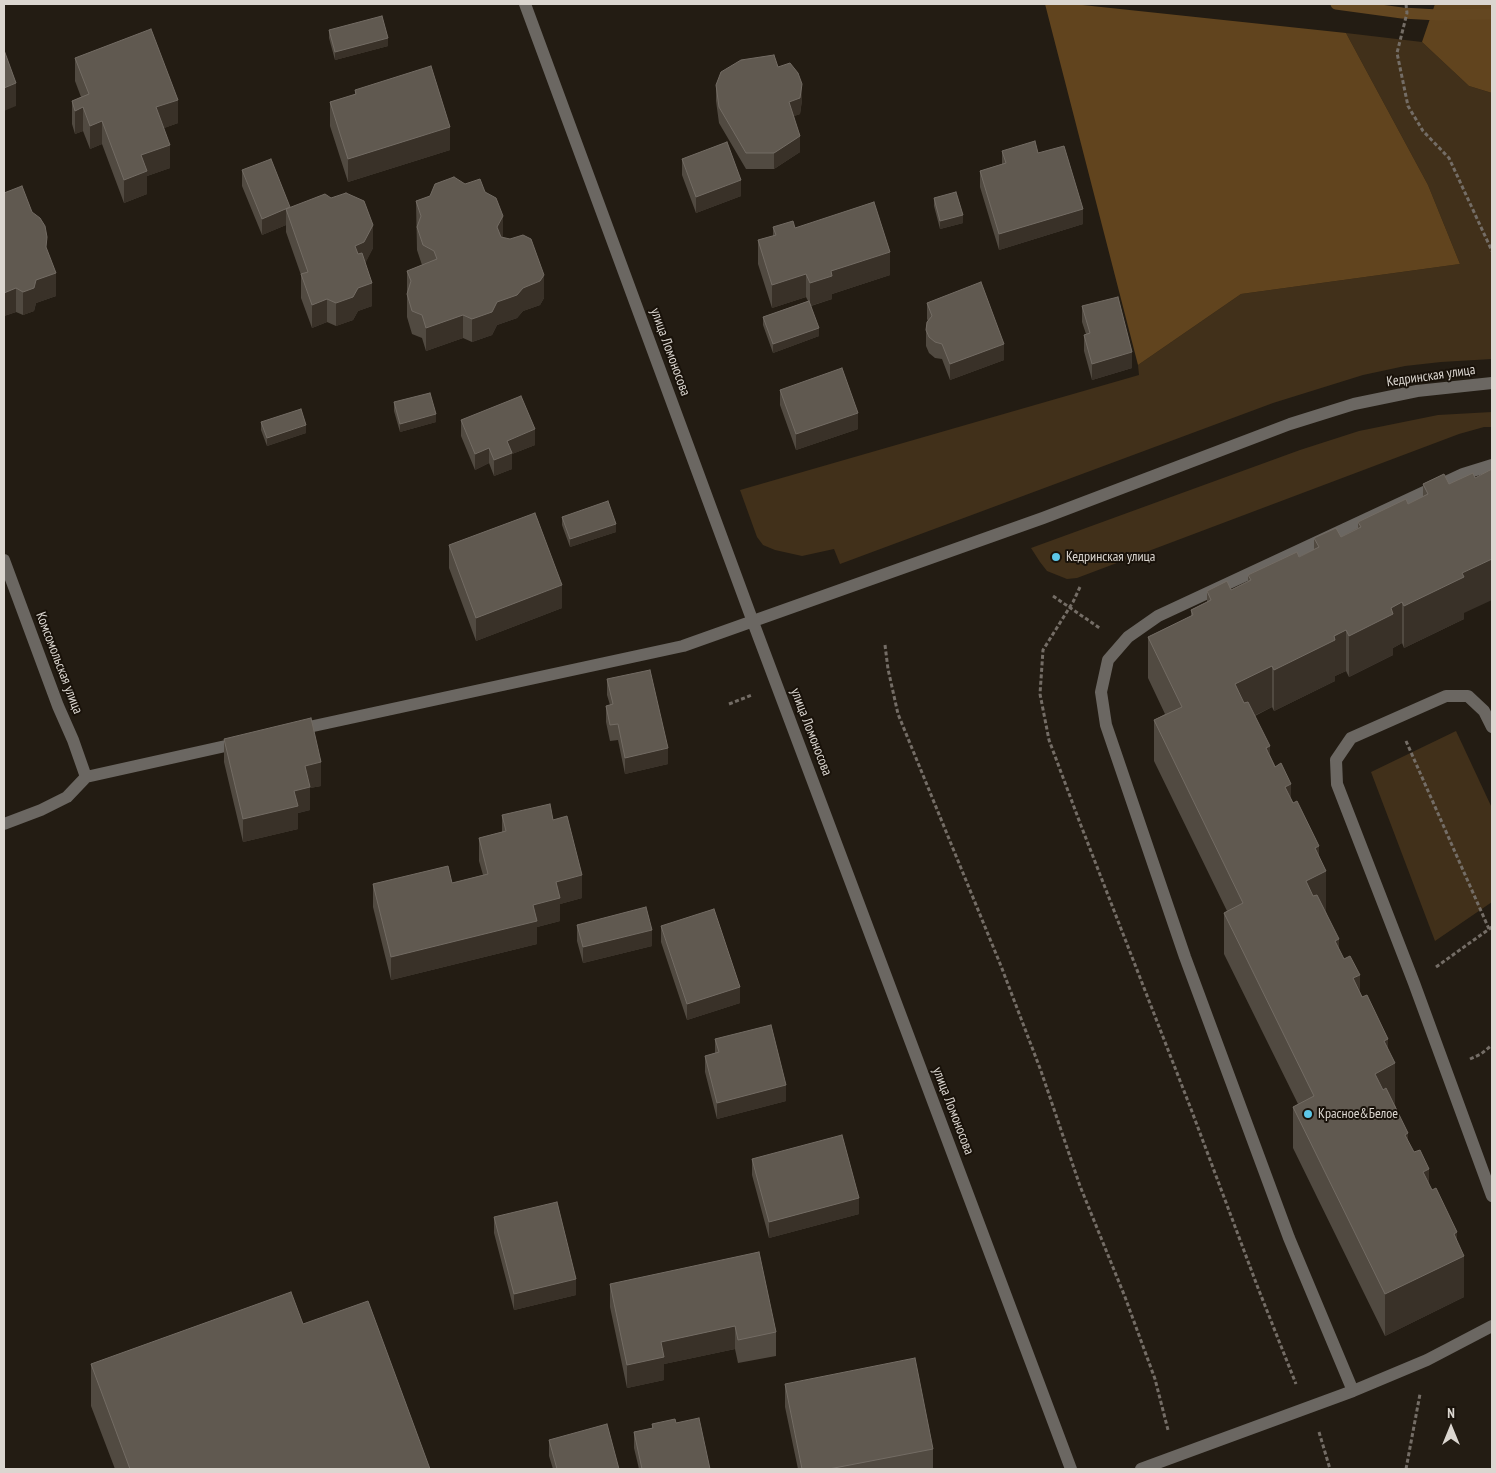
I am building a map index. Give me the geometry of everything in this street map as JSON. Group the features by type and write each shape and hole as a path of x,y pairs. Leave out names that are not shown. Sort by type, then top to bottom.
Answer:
{"street":[{"name":"улица Ломоносова","path":"526,4 753,622 1071,1469"},
{"name":"Кедринская улица","path":"279,734 683,646 1043,518 1290,424 1354,404 1417,391 1492,383"},
{"path":"1353,1391 1289,1238 1185,957 1106,724 1101,692 1108,660 1128,637 1158,616 1463,474 1492,465"},
{"name":"Комсомольская улица","path":"4,560 86,778"},
{"path":"1492,727 1484,711 1468,696 1446,696 1351,738 1336,760 1337,784 1414,983 1492,1196"},
{"path":"4,824 68,797 86,778 250,740"},
{"path":"1141,1469 1353,1391 1427,1360 1492,1326"}],"path":[{"path":"1406,4 1406,13 1397,53 1408,106 1423,130 1449,158 1492,251"},
{"path":"1080,587 1070,607 1043,650 1040,694 1049,740 1192,1109 1258,1288 1306,1408"},
{"path":"1053,596 1123,643"},
{"path":"885,645 898,714 1001,966 1041,1071 1080,1186 1125,1297 1155,1379 1167,1428 1184,1453"},
{"path":"729,704 760,692"},
{"path":"1396,718 1491,928 1414,983"},
{"path":"1406,1469 1420,1394"},
{"path":"1319,1431 1330,1469"}],"shaded area":[{"path":"1045,4 1073,4 1346,33 1428,185 1460,264 1241,294 1138,365"},
{"path":"1435,4 1492,4 1492,93 1469,86 1422,42"},
{"path":"1346,33 1422,42 1469,86 1492,93 1492,359 1405,366 1363,375 1273,403 840,564 834,549 802,556 775,550 763,545 757,537 740,490 1139,375 1138,365 1241,294 1460,264 1428,185"},
{"path":"1492,412 1492,427 1484,427 1459,434 1077,578 1067,579 1047,571 1031,548 1300,450 1359,431 1438,415"},
{"path":"1456,731 1492,808 1492,902 1435,941 1371,772"}],"building":[{"path":"382,16 388,38 335,52 329,30"},
{"path":"151,29 178,100 156,107 170,145 141,155 147,171 124,180 102,121 90,126 83,107 75,111 72,101 89,94 75,58"},
{"path":"4,50 16,83 4,88"},
{"path":"774,55 778,67 790,63 798,73 802,84 800,98 789,102 800,136 774,153 746,153 719,107 716,85 721,72 741,60"},
{"path":"431,66 450,127 348,159 330,102 356,94 355,90"},
{"path":"1035,141 1038,153 1064,146 1083,209 999,234 980,171 1006,163 1002,151"},
{"path":"727,142 741,180 696,197 682,159"},
{"path":"271,159 290,207 262,219 242,170"},
{"path":"454,177 465,184 480,179 485,192 496,198 503,216 497,227 501,237 510,239 523,235 531,239 544,275 540,281 523,288 517,295 497,302 492,312 472,319 463,315 426,328 422,315 412,311 407,294 411,281 407,271 437,259 434,251 423,245 417,227 421,216 416,201 430,196 435,184"},
{"path":"22,186 32,212 40,218 45,226 46,247 56,273 36,280 34,288 23,292 16,288 4,293 4,193"},
{"path":"956,192 963,215 940,221 934,198"},
{"path":"346,193 364,201 373,225 364,242 355,246 358,254 362,253 372,283 358,288 353,297 336,303 327,299 312,305 301,274 308,272 286,209 325,194 331,198"},
{"path":"874,202 890,252 831,271 832,276 810,283 806,274 772,285 758,240 776,235 773,227 793,221 795,228"},
{"path":"981,282 1004,344 950,364 942,344 935,342 929,337 926,330 927,322 932,316 927,303"},
{"path":"1118,297 1132,352 1092,364 1084,335 1090,333 1082,306"},
{"path":"809,301 819,328 773,344 763,317"},
{"path":"842,368 858,413 796,434 780,390"},
{"path":"430,393 436,414 400,424 394,402"},
{"path":"521,396 535,429 507,441 512,453 494,460 489,448 475,454 461,420"},
{"path":"301,409 306,425 267,438 261,422"},
{"path":"1492,469 1492,559 1462,573 1464,577 1404,606 1402,602 1391,608 1393,614 1349,636 1346,630 1334,636 1335,640 1274,670 1272,666 1235,684 1244,703 1248,702 1270,746 1266,748 1275,767 1281,763 1291,784 1285,787 1293,803 1297,801 1319,846 1315,848 1326,871 1306,881 1313,896 1317,895 1339,939 1335,941 1344,959 1350,956 1360,975 1353,978 1362,997 1367,995 1388,1039 1384,1041 1395,1063 1375,1074 1383,1090 1386,1088 1408,1133 1405,1135 1414,1152 1420,1150 1429,1169 1423,1172 1432,1190 1436,1188 1457,1232 1454,1234 1464,1256 1385,1294 1293,1107 1314,1096 1224,913 1243,903 1154,720 1182,707 1148,637 1193,615 1191,610 1211,600 1207,591 1227,581 1231,590 1251,580 1248,575 1297,552 1299,557 1319,547 1314,538 1336,528 1341,537 1361,527 1358,522 1406,499 1408,504 1428,494 1423,484 1444,474 1449,484 1473,473 1475,478"},
{"path":"608,501 616,524 570,539 562,517"},
{"path":"535,513 562,585 476,618 449,545"},
{"path":"650,670 668,748 625,758 618,724 610,725 606,706 613,704 607,679"},
{"path":"311,718 321,762 305,766 310,787 294,791 298,806 243,819 224,739"},
{"path":"550,804 553,820 567,816 582,875 556,882 560,898 533,905 537,921 391,957 373,884 448,866 452,883 488,874 479,838 506,831 502,815"},
{"path":"646,907 652,930 583,947 577,925"},
{"path":"714,909 740,987 687,1004 661,926"},
{"path":"771,1025 786,1085 717,1103 705,1056 719,1052 715,1039"},
{"path":"842,1135 859,1198 769,1222 752,1159"},
{"path":"557,1202 576,1279 514,1294 494,1217"},
{"path":"759,1252 776,1332 738,1340 735,1326 661,1342 664,1357 627,1365 610,1284"},
{"path":"291,1292 303,1324 368,1301 430,1469 130,1469 91,1364"},
{"path":"915,1358 933,1449 829,1469 802,1469 785,1384"},
{"path":"699,1418 710,1469 642,1469 634,1432 653,1428 652,1424 675,1419 676,1423"},
{"path":"607,1424 619,1469 557,1469 549,1440"}],"waterway":[{"path":"1336,4 1402,13 1438,15 1492,14"}],"place":[{"name":"Кедринская улица","path":"1056,557"},
{"name":"Красное&Белое","path":"1308,1114"}]}
